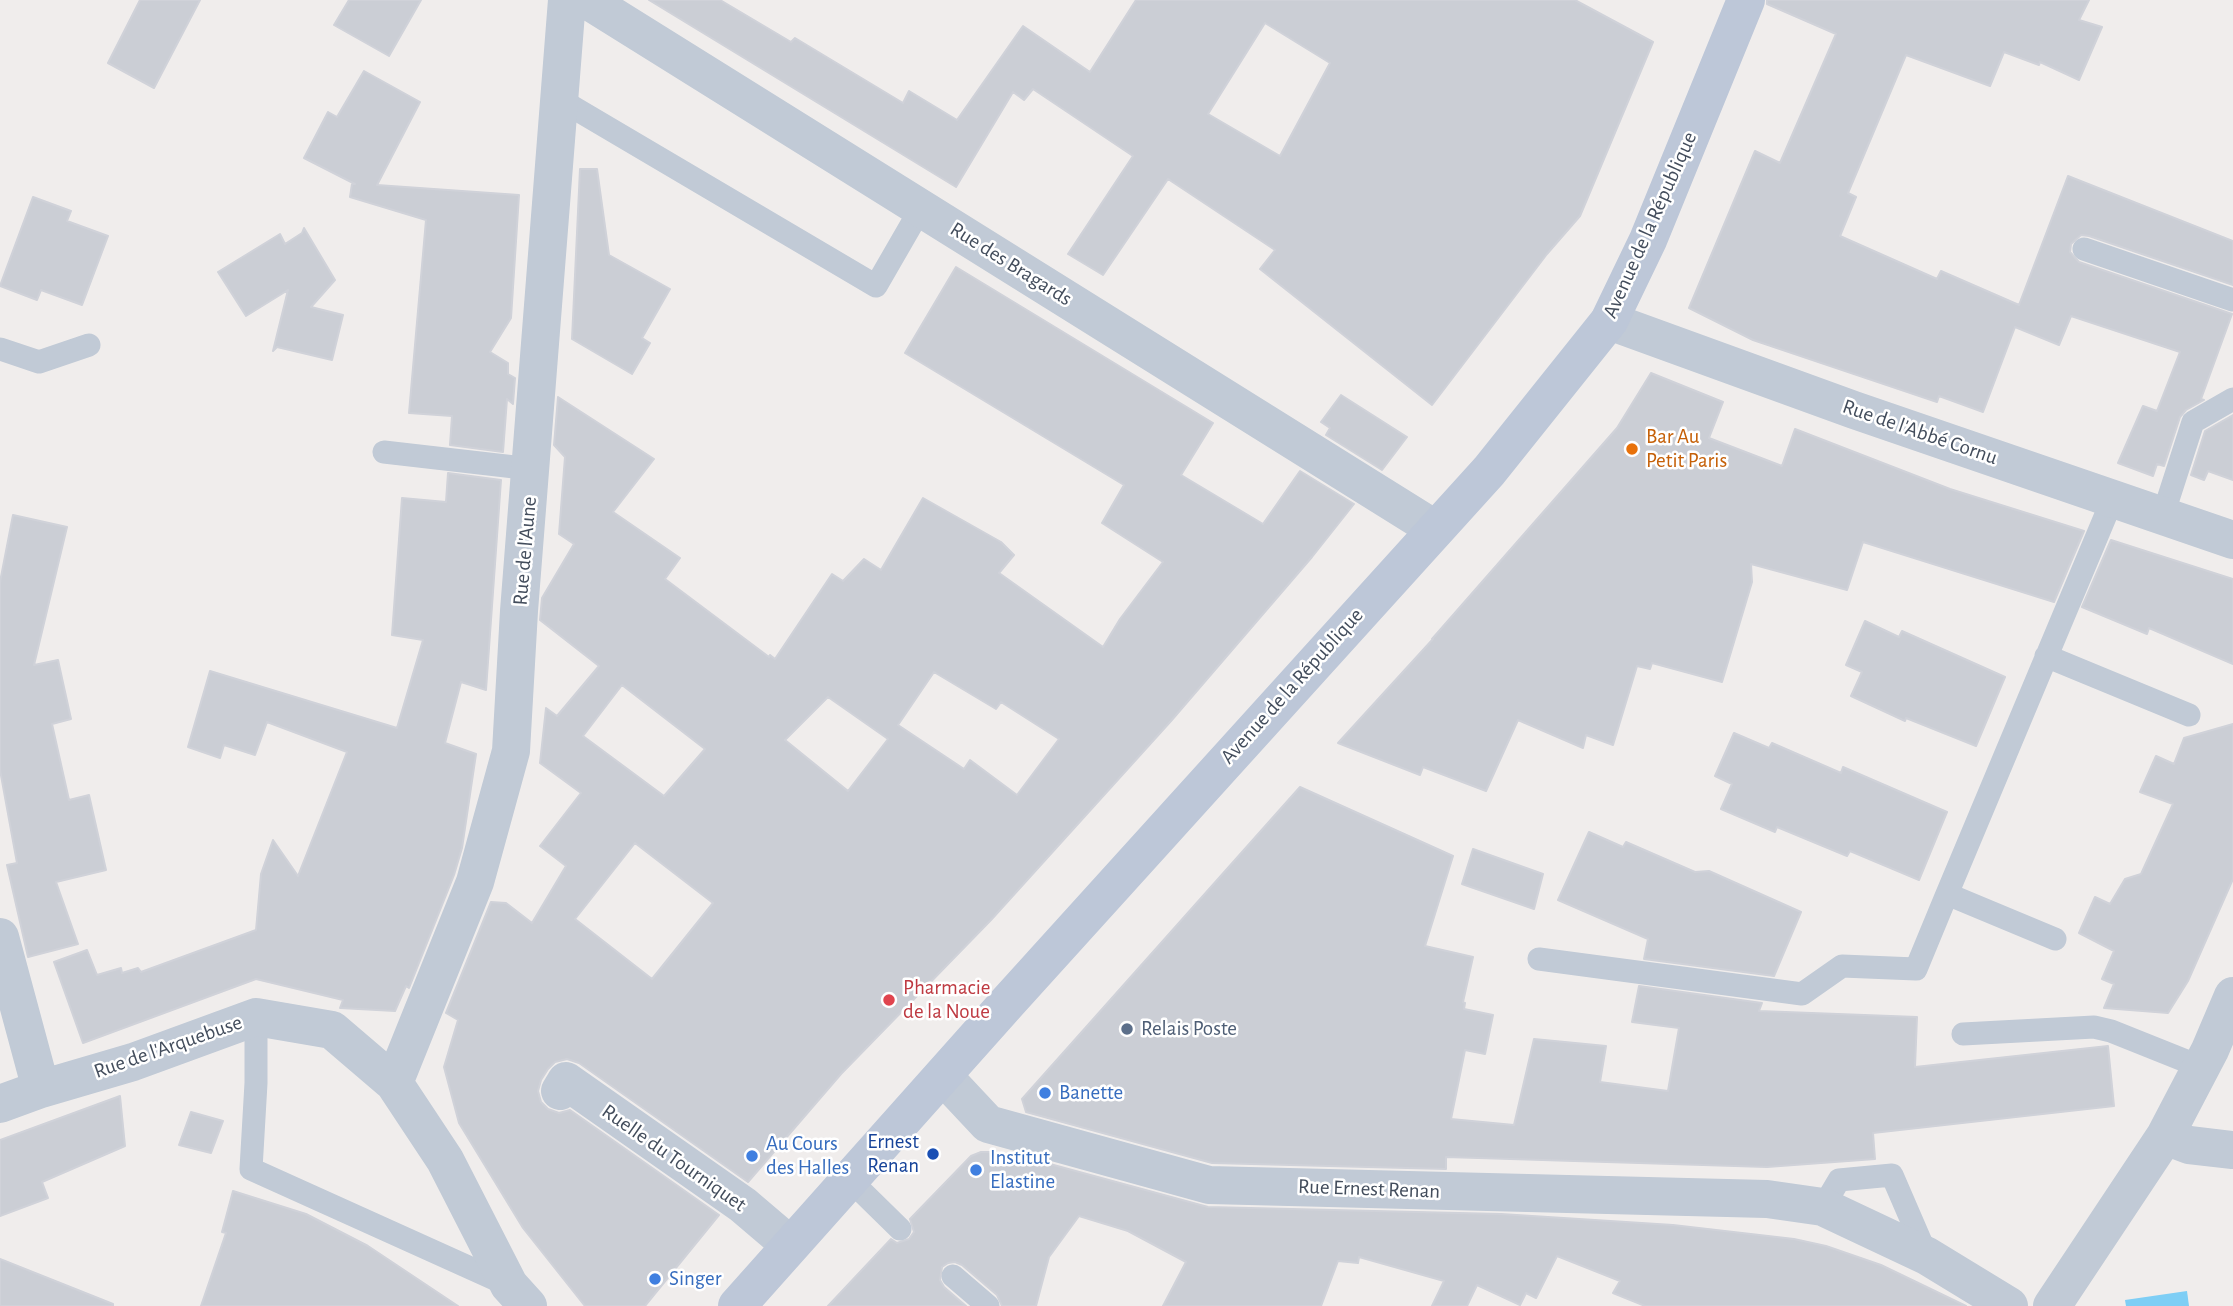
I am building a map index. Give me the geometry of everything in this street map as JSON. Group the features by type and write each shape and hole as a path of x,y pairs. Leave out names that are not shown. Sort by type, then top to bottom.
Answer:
{"main road":[{"name":"Avenue de la République","path":"737,1306 1489,471 1609,321 1648,240 1746,0"}],"street":[{"name":"Rue de l'Aune","path":"394,1083 475,882 511,751 519,611 567,0"},
{"name":"Rue des Bragards","path":"587,0 1434,529"},
{"name":"Rue de l'Abbé Cornu","path":"1609,321 1854,410 2233,540"},
{"path":"0,937 41,1089"},
{"path":"2052,1306 2165,1136 2233,996"},
{"name":"Rue de l'Arquebuse","path":"0,1104 133,1062 256,1017 332,1030 394,1083 445,1160 518,1296"},
{"name":"Rue Ernest Renan","path":"943,1076 988,1124 1209,1185 1767,1199 1823,1207 1927,1256 2009,1306"},
{"name":"Ruelle du Tourniquet","path":"560,1091 566,1081 743,1205 790,1245"},
{"path":"2165,1136 2189,1145 2233,1150"}],"lane":[{"path":"559,99 876,286 921,208"},
{"path":"2084,249 2233,300"},
{"path":"0,349 39,362 89,345"},
{"path":"2163,515 2193,422 2233,399"},
{"path":"384,452 532,469"},
{"path":"1539,959 1802,994 1842,966 1916,969 2113,498"},
{"path":"2046,656 2189,715"},
{"path":"1947,894 2054,939"},
{"path":"256,1017 256,1083 251,1169 518,1296"},
{"path":"1963,1034 2094,1027 2201,1066"},
{"path":"1823,1207 1839,1180 1892,1174 1927,1256"},
{"path":"849,1179 901,1229"},
{"path":"953,1276 988,1306"}],"water":[{"path":"2187,1291 2189,1306 2126,1306 2125,1300"}],"building":[{"path":"140,0 200,0 154,88 108,63"},
{"path":"349,0 421,0 389,56 334,25"},
{"path":"649,0 720,0 791,42 795,38 903,103 909,91 957,120 1023,26 1090,72 1136,0 1575,0 1653,42 1580,216 1547,254 1432,405 1260,269 1275,250 1168,179 1103,275 1068,254 1133,156 1033,89 1024,100 1013,92 956,187","holes":["1265,23 1330,63 1280,156 1208,114"]},
{"path":"1767,0 2089,0 2079,20 2102,27 2079,80 2040,62 2039,65 2004,52 1990,86 1906,55 1848,193 1856,197 1840,236 1937,279 1941,271 2019,305 2068,176 2233,241 2233,285 2089,236 2081,235 2071,244 2070,252 2079,262 2232,314 2201,399 2204,400 2186,410 2180,417 2164,466 2157,464 2153,476 2118,463 2143,406 2157,411 2180,352 2071,316 2059,345 2015,327 1983,412 1939,396 1937,402 1753,340 1689,308 1755,151 1780,163 1836,34 1767,4"},
{"path":"364,71 420,102 377,185 519,195 511,318 490,352 508,363 508,374 515,378 513,404 507,399 503,452 450,445 452,416 409,413 426,220 350,197 352,184 355,184 304,158 328,112 337,117"},
{"path":"580,169 597,169 609,255 670,289 642,338 650,343 632,374 572,339"},
{"path":"33,197 71,211 67,221 108,236 82,305 41,290 37,300 0,286"},
{"path":"304,228 335,280 311,307 343,315 332,360 277,347 273,351 288,290 246,316 218,272 280,234 285,244 302,233"},
{"path":"956,267 1213,423 1181,475 1263,524 1300,471 1354,504 1171,721 991,920 841,1074 748,1182 579,1063 567,1059 555,1062 548,1069 538,1091 541,1102 548,1109 559,1113 570,1110 719,1215 645,1306 585,1306 523,1228 459,1123 444,1067 458,1020 446,1013 491,902 506,903 532,923 566,866 540,846 581,793 540,763 546,708 557,716 599,666 540,620 542,598 574,544 559,534 565,457 554,445 558,397 654,459 613,512 680,558 665,579 769,657 770,655 775,659 832,574 843,581 864,559 881,570 923,498 1001,542 1014,555 999,573 1103,647 1120,619 1163,562 1102,523 1124,485 905,353","holes":["934,672 996,709 1001,702 1059,739 1017,795 970,760 964,769 898,725","622,685 705,749 664,796 583,736","828,697 888,739 848,791 785,740","635,843 713,903 652,979 575,919"]},
{"path":"1651,373 1723,402 1709,438 1782,466 1795,429 1950,489 2084,531 2054,602 1863,542 1847,590 1751,564 1752,582 1722,682 1652,663 1650,669 1637,666 1613,745 1586,735 1583,748 1518,720 1486,791 1423,767 1420,775 1338,743 1433,639 1617,428"},
{"path":"1341,395 1407,437 1382,470 1326,435 1330,428 1321,422"},
{"path":"2233,415 2233,480 2208,471 2204,480 2191,475 2205,431"},
{"path":"448,473 501,480 486,690 461,682 445,743 476,754 462,848 409,988 406,986 395,1011 340,1008 343,1000 256,979 83,1043 54,962 87,950 97,975 121,968 122,973 138,968 141,972 256,930 261,874 273,840 298,876 347,752 267,722 255,755 224,745 220,758 188,747 210,671 397,728 423,640 392,635 402,498 446,502"},
{"path":"13,515 67,527 34,665 58,660 71,719 52,724 69,800 89,795 106,870 56,882 78,944 28,957 7,865 17,863 0,770 0,582"},
{"path":"2111,540 2233,579 2233,664 2149,628 2147,634 2082,607"},
{"path":"1865,621 1899,637 1902,631 2005,677 1976,746 1906,718 1905,721 1851,696 1862,672 1846,665"},
{"path":"2233,724 2233,879 2188,981 2168,1013 2104,1008 2114,984 2102,979 2114,951 2079,933 2095,897 2110,904 2125,879 2141,874 2173,804 2140,792 2156,756 2174,764 2184,738"},
{"path":"1734,733 1769,748 1772,743 1841,773 1843,767 1947,812 1919,880 1850,851 1847,856 1777,827 1775,832 1721,809 1732,784 1715,776"},
{"path":"1300,787 1453,856 1425,946 1473,957 1463,1002 1464,1009 1493,1015 1485,1054 1465,1050 1451,1119 1514,1125 1534,1039 1606,1046 1600,1082 1668,1091 1679,1028 1632,1022 1639,986 1762,1003 1759,1011 1917,1017 1915,1067 2108,1046 2114,1106 1873,1133 1875,1159 1767,1167 1446,1157 1446,1169 1212,1163 1026,1112 1022,1099"},
{"path":"1589,832 1623,847 1626,842 1695,872 1709,871 1801,912 1774,976 1644,959 1648,939 1558,900"},
{"path":"1473,849 1543,874 1534,909 1462,884"},
{"path":"120,1096 125,1146 42,1182 48,1198 0,1216 0,1140"},
{"path":"191,1112 223,1121 211,1153 179,1145"},
{"path":"991,1152 1041,1167 1039,1161 1208,1207 1501,1214 1673,1225 1794,1239 1826,1246 1881,1265 1966,1306 1645,1306 1613,1293 1620,1281 1557,1256 1536,1298 1526,1293 1520,1305 1477,1285 1467,1306 1432,1306 1444,1281 1359,1257 1358,1263 1338,1261 1321,1306 1163,1306 1186,1262 1128,1231 1079,1216 1049,1257 1036,1306 1002,1306 997,1295 955,1262 942,1267 940,1280 944,1287 966,1306 828,1306 891,1239 897,1243 909,1239 914,1232 910,1219 971,1156"},
{"path":"233,1191 306,1214 368,1246 458,1306 201,1306 226,1233 222,1232"},
{"path":"0,1259 113,1304 113,1306 0,1306"}],"place":[{"name":"Bar Au Petit Paris","path":"1632,449"},
{"name":"Pharmacie de la Noue","path":"889,1000"},
{"name":"Relais Poste","path":"1127,1029"},
{"name":"Banette","path":"1045,1093"},
{"name":"Ernest Renan","path":"933,1154"},
{"name":"Au Cours des Halles","path":"752,1156"},
{"name":"Institut Elastine","path":"976,1170"},
{"name":"Singer","path":"655,1279"}]}
